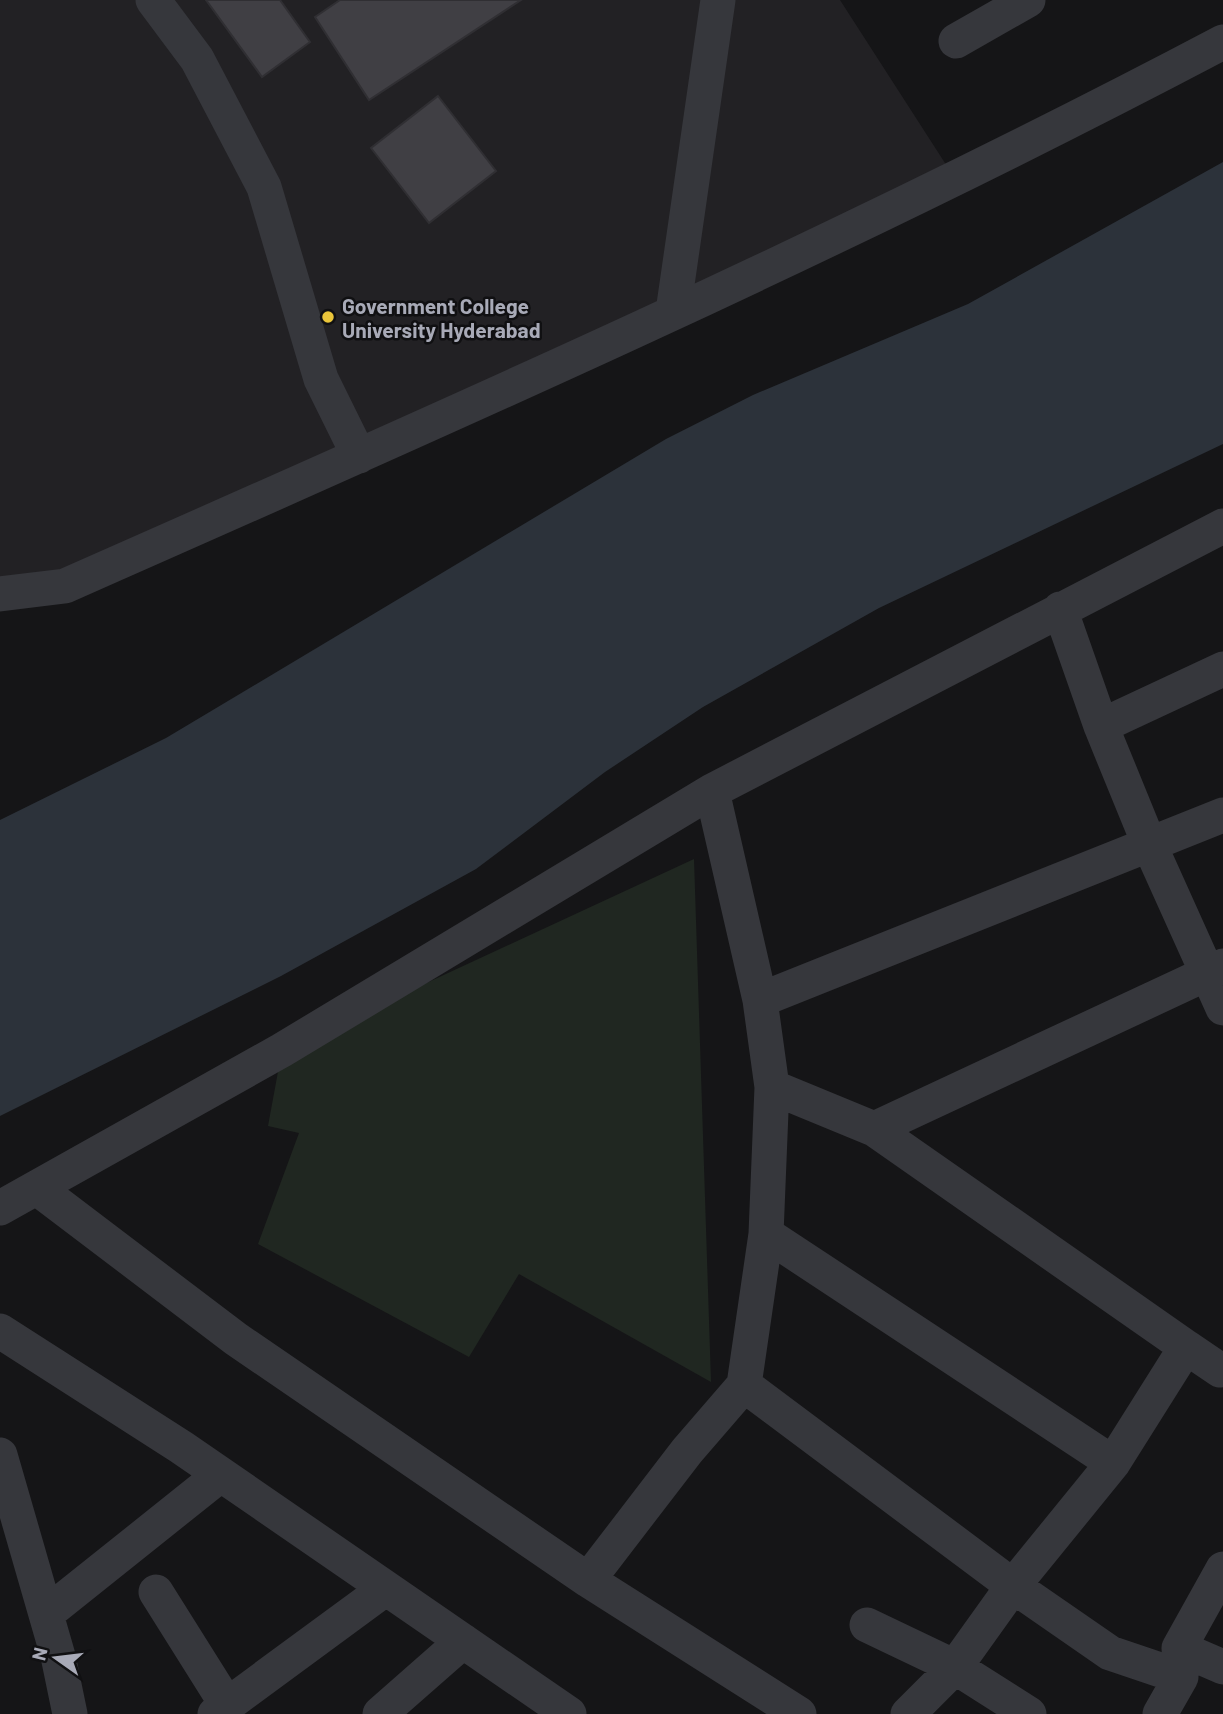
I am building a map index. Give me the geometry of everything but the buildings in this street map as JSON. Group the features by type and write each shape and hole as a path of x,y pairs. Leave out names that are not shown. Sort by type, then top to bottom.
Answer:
{"street":[{"path":"153,0 197,59 264,187 321,379 359,456"},
{"path":"673,313 718,0"},
{"path":"956,41 1028,0"},
{"path":"0,594 65,586 537,377 1096,109 1223,42"},
{"path":"0,1208 282,1050 712,791 1060,608 1223,526"},
{"path":"1060,608 1101,726 1150,846 1215,970 1223,1007"},
{"path":"1101,726 1223,670"},
{"path":"588,1580 687,1451 744,1385 766,1234 772,1087 761,1000 712,791"},
{"path":"761,1000 1223,815"},
{"path":"874,1129 1215,970"},
{"path":"772,1087 874,1129 1220,1370"},
{"path":"37,1188 236,1339 588,1580 799,1714"},
{"path":"766,1234 1113,1463"},
{"path":"0,1331 220,1475 569,1714"},
{"path":"908,1714 955,1667 1013,1586 1113,1463 1186,1347"},
{"path":"744,1385 1013,1586 1110,1653 1223,1667"},
{"path":"0,1455 46,1614 70,1714"},
{"path":"46,1614 220,1475"},
{"path":"1160,1714 1180,1662 1223,1569"},
{"path":"156,1592 221,1710 385,1589"},
{"path":"867,1625 955,1667 1029,1714"},
{"path":"380,1714 463,1641"}],"shaded area":[{"name":"Government College University Hyderabad","path":"0,0 840,0 954,177 65,586 0,591"},
{"path":"1223,162 1223,444 879,608 703,707 605,772 476,869 281,976 0,1116 0,820 166,738 666,439 753,395 968,304"},
{"path":"694,859 711,1382 519,1274 469,1357 258,1244 299,1133 268,1126 282,1050"}],"place":[{"name":"Government College University Hyderabad","path":"328,317"}]}
